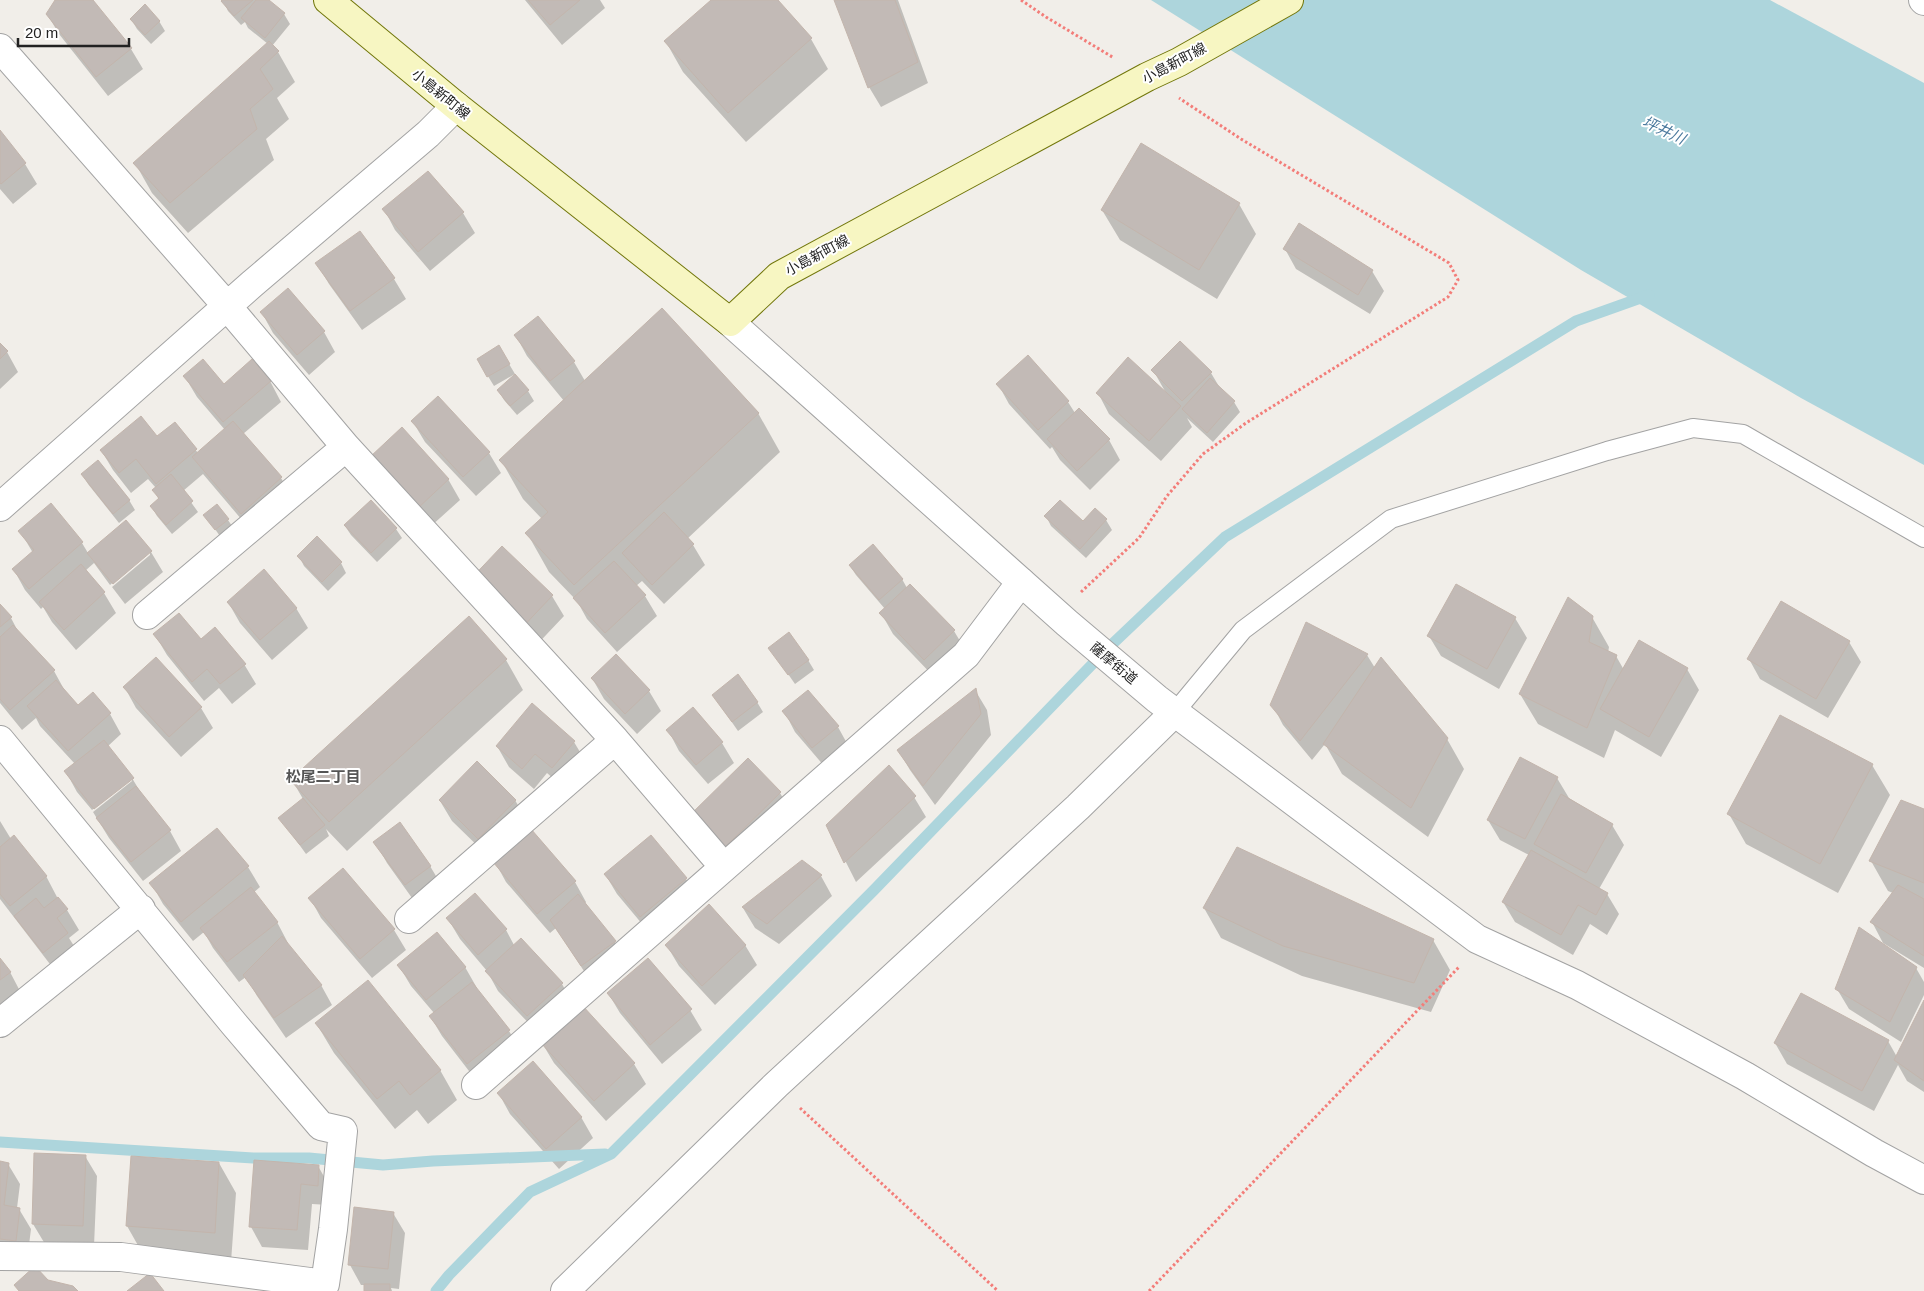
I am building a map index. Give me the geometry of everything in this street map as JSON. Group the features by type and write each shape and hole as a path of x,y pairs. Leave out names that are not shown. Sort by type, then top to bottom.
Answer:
{"main road":[{"name":"小島新町線","path":"328,0 456,106 730,322 780,276 1147,77 1179,62 1289,0"}],"street":[{"path":"0,48 227,306 346,447 615,740 724,867"},
{"path":"0,507 227,306 428,134 456,106"},
{"name":"薩摩街道","path":"730,322 1021,582 1166,706 1477,940 1577,985 1745,1076 1874,1153 1924,1180"},
{"path":"147,615 346,447"},
{"path":"476,1085 966,655 1021,582"},
{"path":"565,1291 776,1085 1078,807 1166,706"},
{"path":"0,740 142,909 234,1024 321,1126 342,1132 333,1229 324,1287 121,1257 0,1256"},
{"path":"409,920 615,740"},
{"path":"0,1023 142,909"}],"lane":[{"path":"1166,706 1244,630 1391,519 1607,451 1693,428 1744,434 1924,538"}],"path":[{"path":"1021,0 1147,77 1241,139 1449,263 1458,280 1448,297 1246,423 1203,454 1167,496 1139,538 1081,592 1061,617"},
{"path":"1149,1291 1458,968 1477,940"},
{"path":"776,1085 998,1291"}],"water":[{"name":"坪井川","path":"1151,0 1770,0 1924,83 1924,465 1801,398 1581,270"}],"building":[{"path":"55,0 93,0 132,48 96,77 46,14"},
{"path":"222,0 253,0 234,16"},
{"path":"256,0 269,0 285,13 265,38 241,18"},
{"path":"528,0 580,0 550,25"},
{"path":"711,0 778,0 812,38 728,113 664,41"},
{"path":"834,0 895,0 918,62 868,88"},
{"path":"145,4 160,21 145,35 130,19"},
{"path":"269,41 279,51 260,69 273,89 250,109 257,129 170,203 133,163"},
{"path":"0,130 26,163 1,184 0,183"},
{"path":"1141,143 1240,203 1199,270 1101,210"},
{"path":"428,171 464,212 418,252 382,209"},
{"path":"1299,223 1373,270 1358,295 1283,249"},
{"path":"360,231 395,278 350,311 315,263"},
{"path":"288,288 325,331 297,355 260,312"},
{"path":"662,308 759,413 574,585 525,533 548,512 499,460"},
{"path":"538,316 575,361 550,381 514,335"},
{"path":"1180,341 1212,372 1182,401 1151,370"},
{"path":"0,343 8,351 0,359"},
{"path":"499,345 510,364 487,377 477,359"},
{"path":"1028,355 1069,401 1038,430 996,384"},
{"path":"1128,357 1181,406 1149,441 1096,393"},
{"path":"203,359 224,384 252,359 271,381 223,422 183,376"},
{"path":"515,374 529,390 510,406 497,390"},
{"path":"1210,378 1235,401 1207,433 1182,409"},
{"path":"438,396 490,452 463,477 411,421"},
{"path":"1079,408 1110,439 1077,471 1047,439"},
{"path":"141,416 157,436 175,422 197,449 156,484 136,459 119,473 100,450"},
{"path":"233,421 282,477 241,514 192,457"},
{"path":"402,427 449,479 418,508 370,457"},
{"path":"98,460 130,500 113,514 81,474"},
{"path":"171,474 193,501 166,525 150,506 159,498 152,490"},
{"path":"371,500 397,528 371,553 344,525"},
{"path":"1060,500 1083,521 1095,508 1107,519 1080,549 1044,516"},
{"path":"51,503 83,542 29,589 12,569 34,550 18,531"},
{"path":"217,504 229,519 215,530 203,515"},
{"path":"664,512 694,544 652,585 622,553"},
{"path":"126,520 152,551 113,584 87,553"},
{"path":"317,536 342,562 322,582 297,556"},
{"path":"873,544 903,579 879,600 849,565"},
{"path":"502,546 553,595 516,634 465,585"},
{"path":"614,561 646,595 605,633 573,598"},
{"path":"81,564 105,592 64,630 39,602"},
{"path":"264,569 297,608 260,640 227,602"},
{"path":"910,584 955,630 924,660 879,613"},
{"path":"1456,584 1516,617 1487,669 1427,636"},
{"path":"1568,597 1593,616 1589,642 1617,655 1587,728 1519,694"},
{"path":"1781,601 1850,641 1816,699 1747,659"},
{"path":"0,604 12,617 0,627"},
{"path":"179,613 201,639 215,627 246,664 220,684 207,669 192,682 153,634"},
{"path":"469,616 507,659 329,822 290,780"},
{"path":"1306,622 1368,654 1300,741 1270,705"},
{"path":"13,625 55,670 10,710 0,699 0,637"},
{"path":"789,632 809,660 788,675 768,648"},
{"path":"1639,640 1688,668 1649,737 1600,709"},
{"path":"616,654 650,690 625,714 591,678"},
{"path":"156,657 202,707 169,737 123,687"},
{"path":"1381,657 1448,738 1411,808 1323,744"},
{"path":"738,674 758,702 732,722 712,695"},
{"path":"56,680 78,705 93,692 111,713 68,751 27,706"},
{"path":"976,688 981,714 923,786 897,750"},
{"path":"808,690 839,726 812,748 782,711"},
{"path":"532,703 575,741 552,768 535,754 522,769 496,746"},
{"path":"693,707 723,742 696,765 666,730"},
{"path":"1780,715 1873,764 1820,864 1727,814"},
{"path":"104,740 134,778 94,809 64,771"},
{"path":"1520,757 1558,777 1525,839 1487,820"},
{"path":"748,758 781,792 720,852 687,818"},
{"path":"477,761 516,800 478,839 439,800"},
{"path":"889,765 916,796 844,863 826,825"},
{"path":"136,786 171,830 131,862 96,818"},
{"path":"1561,794 1613,824 1586,873 1534,844"},
{"path":"303,798 325,825 300,845 278,818"},
{"path":"1901,800 1924,809 1924,883 1869,861"},
{"path":"400,822 431,866 405,885 373,842"},
{"path":"217,828 249,866 181,922 149,883"},
{"path":"531,829 576,881 537,914 493,862"},
{"path":"14,835 47,876 10,906 0,894 0,847"},
{"path":"651,835 687,878 640,917 604,874"},
{"path":"1237,847 1434,939 1414,983 1283,946 1203,908"},
{"path":"1531,850 1608,893 1596,915 1578,905 1561,935 1502,902"},
{"path":"802,860 822,875 767,924 742,907"},
{"path":"343,868 395,929 360,959 308,898"},
{"path":"1898,885 1924,899 1924,956 1870,922"},
{"path":"251,887 278,922 227,962 200,928"},
{"path":"475,893 507,929 478,955 446,918"},
{"path":"578,894 616,941 581,966 550,920"},
{"path":"58,897 68,909 57,918 68,933 43,953 14,916 36,898 44,908"},
{"path":"709,904 746,945 702,986 665,945"},
{"path":"1859,927 1917,967 1890,1022 1835,989"},
{"path":"437,932 466,967 426,1000 397,965"},
{"path":"282,936 322,985 274,1018 243,975"},
{"path":"521,938 563,983 527,1016 485,971"},
{"path":"0,958 11,972 0,980"},
{"path":"648,958 692,1009 650,1045 607,993"},
{"path":"368,980 441,1070 410,1095 399,1081 377,1099 315,1023"},
{"path":"472,982 510,1030 467,1064 429,1016"},
{"path":"1801,993 1889,1040 1862,1091 1774,1043"},
{"path":"1924,1000 1924,1081 1894,1060"},
{"path":"582,1005 635,1063 594,1101 541,1043"},
{"path":"533,1061 582,1117 546,1149 497,1093"},
{"path":"34,1153 86,1155 83,1226 32,1224"},
{"path":"131,1156 219,1162 215,1233 126,1226"},
{"path":"254,1160 319,1165 318,1186 301,1184 297,1230 249,1227"},
{"path":"0,1161 9,1163 4,1205 20,1208 16,1241 0,1239"},
{"path":"354,1207 394,1212 388,1269 348,1265"},
{"path":"35,1266 48,1280 73,1286 78,1291 19,1291 14,1285"},
{"path":"150,1273 164,1291 127,1291"},
{"path":"364,1284 390,1284 390,1291 364,1291"}],"waterway":[{"path":"436,1291 449,1275 530,1192 611,1154 874,890 1106,650 1225,537 1576,321 1649,295"},
{"path":"0,1142 253,1158 309,1158 383,1165 433,1161 605,1154"}],"district":[{"name":"松尾二丁目","path":"323,776"}]}
